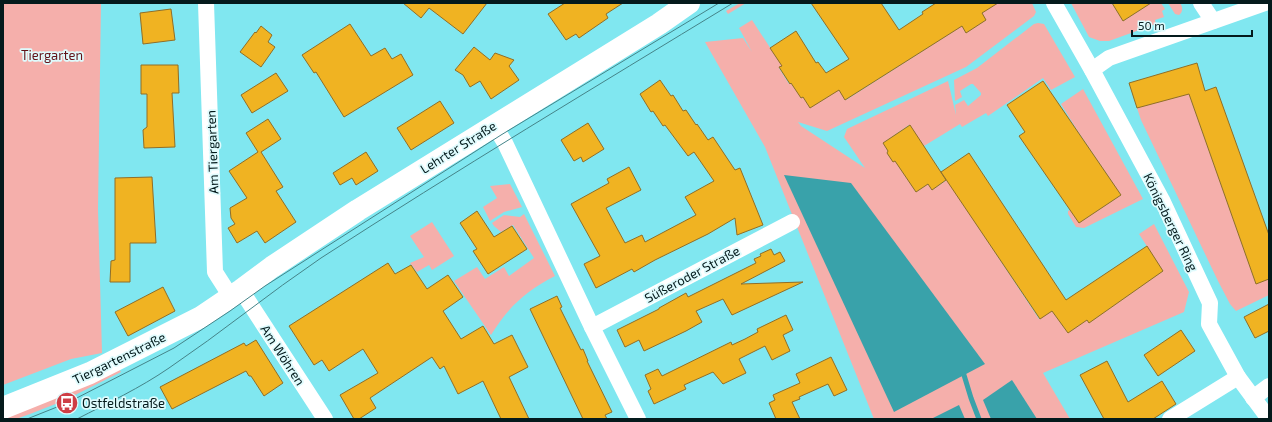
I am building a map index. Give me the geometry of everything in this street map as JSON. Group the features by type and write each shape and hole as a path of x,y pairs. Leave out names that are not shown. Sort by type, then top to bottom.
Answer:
{"main road":[{"name":"Lehrter Straße","path":"236,294 272,267 358,210 659,24 689,3"},
{"name":"Tiergartenstraße","path":"3,408 90,373 201,317 236,294"}],"street":[{"name":"Am Tiergarten","path":"206,3 215,272 236,294"},
{"name":"Königsberger Ring","path":"1054,3 1092,70 1165,207 1210,303 1209,324 1238,377 1269,419"},
{"path":"1201,3 1213,21"},
{"path":"1092,70 1109,58 1265,3"},
{"path":"494,125 505,143 592,327 638,419"},
{"name":"Süßeroder Straße","path":"592,327 792,222"},
{"name":"Am Wöhren","path":"236,294 325,419"},
{"path":"1170,419 1238,377"},
{"path":"1253,398 1269,386"}],"green space":[{"name":"Tiergarten","path":"3,3 101,3 98,209 102,353 71,359 3,385"},
{"path":"740,3 746,3 728,14 726,11"},
{"path":"997,3 1032,3 1036,12 1034,16 966,67 827,131 798,122 801,126 865,168 844,137 847,129 948,81 956,115 955,105 964,100 968,106 981,95 981,93 973,84 971,84 960,91 962,97 955,101 954,80 977,68 1034,24 1044,24 1075,77 1051,90 1043,78 988,116 986,113 962,127 960,124 924,146 909,125 883,143 888,151 887,153 893,162 895,161 916,192 928,184 932,190 947,180 1039,319 1052,311 1068,333 1087,320 1089,323 1163,271 1139,234 1154,224 1189,292 1184,312 1043,373 1070,419 874,419 765,147 705,42 743,38 752,52 739,28 752,20 782,66 779,68 789,84 791,83 810,108 834,93 837,88 846,100 962,26 966,33 986,20 982,13"},
{"path":"1071,3 1112,3 1123,21 1148,5 1147,3 1161,3 1165,9 1162,11 1164,17 1155,20 1156,24 1109,41 1100,41 1089,37"},
{"path":"1168,3 1180,3 1182,9 1179,15 1175,14"},
{"path":"1083,89 1143,199 1084,228 1076,227 1068,214 1068,211 1070,210 1079,223 1121,195 1061,104"},
{"path":"1192,92 1190,97 1256,284 1269,279 1269,295 1236,311 1230,304 1218,281 1141,120 1137,108"},
{"path":"510,184 522,207 504,212 490,221 483,207 497,198 490,186"},
{"path":"524,214 555,276 526,294 518,301 504,316 491,335 454,281 477,267 485,279 504,267 509,276 534,258 513,225 501,232 492,223 504,215 520,217"},
{"path":"432,222 454,256 432,270 429,265 417,272 410,263 424,257 410,236"},
{"path":"118,367 121,372 63,401 16,419 4,419"}],"water":[{"path":"784,175 851,183 985,364 894,412"},
{"path":"1012,380 1037,419 991,419 983,400"},
{"path":"959,405 965,419 931,419"}],"building":[{"path":"403,3 487,3 463,34 429,8 421,18"},
{"path":"565,3 623,3 606,14 608,18 579,38 576,34 566,40 548,14"},
{"path":"811,3 881,3 899,30 923,14 922,12 936,3 998,3 982,13 986,20 966,33 962,26 845,100 839,90 810,108 803,97 801,98 791,83 790,84 779,67 782,66 770,48 796,31 816,63 818,62 826,73 849,59"},
{"path":"1112,3 1151,3 1123,21"},
{"path":"171,9 175,40 143,44 140,13"},
{"path":"350,24 371,56 385,48 392,59 401,54 413,75 344,117 316,72 314,73 302,55"},
{"path":"261,26 272,35 268,42 275,47 261,67 240,52"},
{"path":"474,47 490,60 495,53 514,60 509,66 519,80 491,99 480,81 470,87 463,75 455,70"},
{"path":"1197,63 1205,91 1216,87 1269,235 1269,279 1256,284 1189,94 1137,108 1129,83"},
{"path":"141,65 178,65 179,93 172,93 175,147 144,148 143,130 147,127 147,94 141,94"},
{"path":"276,73 288,91 252,113 241,95"},
{"path":"660,80 671,96 673,95 683,111 686,110 708,140 713,137 735,170 740,168 763,225 737,235 735,218 708,234 634,272 632,269 596,288 584,264 600,256 571,204 609,183 607,179 629,167 641,190 606,208 625,243 642,235 645,242 696,215 685,197 714,181 694,152 688,156 665,125 663,126 653,111 651,112 640,94"},
{"path":"1043,81 1121,195 1079,223 1019,136 1025,132 1007,105"},
{"path":"440,101 454,123 411,150 397,128"},
{"path":"268,119 281,139 261,152 283,187 276,191 296,222 265,243 257,231 237,243 228,228 235,224 231,218 230,208 247,198 229,171 258,152 246,133"},
{"path":"588,123 604,149 583,162 581,157 574,161 561,140"},
{"path":"910,125 946,180 932,190 928,184 916,192 895,161 893,162 883,143"},
{"path":"366,152 378,171 356,185 352,178 340,185 333,173"},
{"path":"969,153 1066,300 1147,246 1163,271 1089,323 1087,320 1068,333 1052,311 1040,319 941,172"},
{"path":"152,177 156,243 130,243 130,282 110,282 111,261 115,260 115,178"},
{"path":"477,211 494,237 512,226 527,249 488,274 473,251 477,249 460,223"},
{"path":"771,249 774,255 780,252 785,261 741,284 803,282 732,315 723,299 696,311 702,322 686,331 644,351 639,340 625,347 617,330 659,309 686,293 688,297 756,263 754,259 761,256 760,254"},
{"path":"388,263 395,274 411,265 427,289 448,275 463,297 443,311 461,339 483,326 494,344 512,335 528,367 509,377 529,419 501,419 483,381 458,394 444,366 440,369 432,357 370,398 376,408 359,419 354,419 340,395 378,373 363,349 329,371 322,360 314,365 289,326"},
{"path":"163,287 175,311 128,336 115,312"},
{"path":"557,296 562,307 560,308 581,350 583,349 587,361 612,412 605,415 607,419 583,419 530,309"},
{"path":"1269,304 1269,331 1255,338 1244,317"},
{"path":"786,315 793,330 783,335 790,351 772,360 765,346 739,359 746,373 723,384 713,372 684,385 686,389 654,404 648,391 651,389 645,375 658,369 662,376 731,342 732,345 745,339 758,332 757,329"},
{"path":"1181,330 1195,351 1158,376 1144,355"},
{"path":"256,340 283,383 264,396 246,371 172,409 160,387 244,343 246,346"},
{"path":"831,357 847,390 834,396 828,384 799,397 800,399 792,402 800,419 776,419 769,403 775,400 773,395 800,383 796,374"},
{"path":"1107,361 1128,402 1162,381 1176,404 1153,419 1104,419 1080,375"}],"waterway":[{"path":"964,375 979,419"}],"tram line":[{"path":"27,419 67,403 174,348 265,286 501,135 719,3"},
{"path":"77,419 147,382 188,355 321,258 372,225 733,3"}],"place":[{"name":"Ostfeldstraße","path":"67,403"}]}
